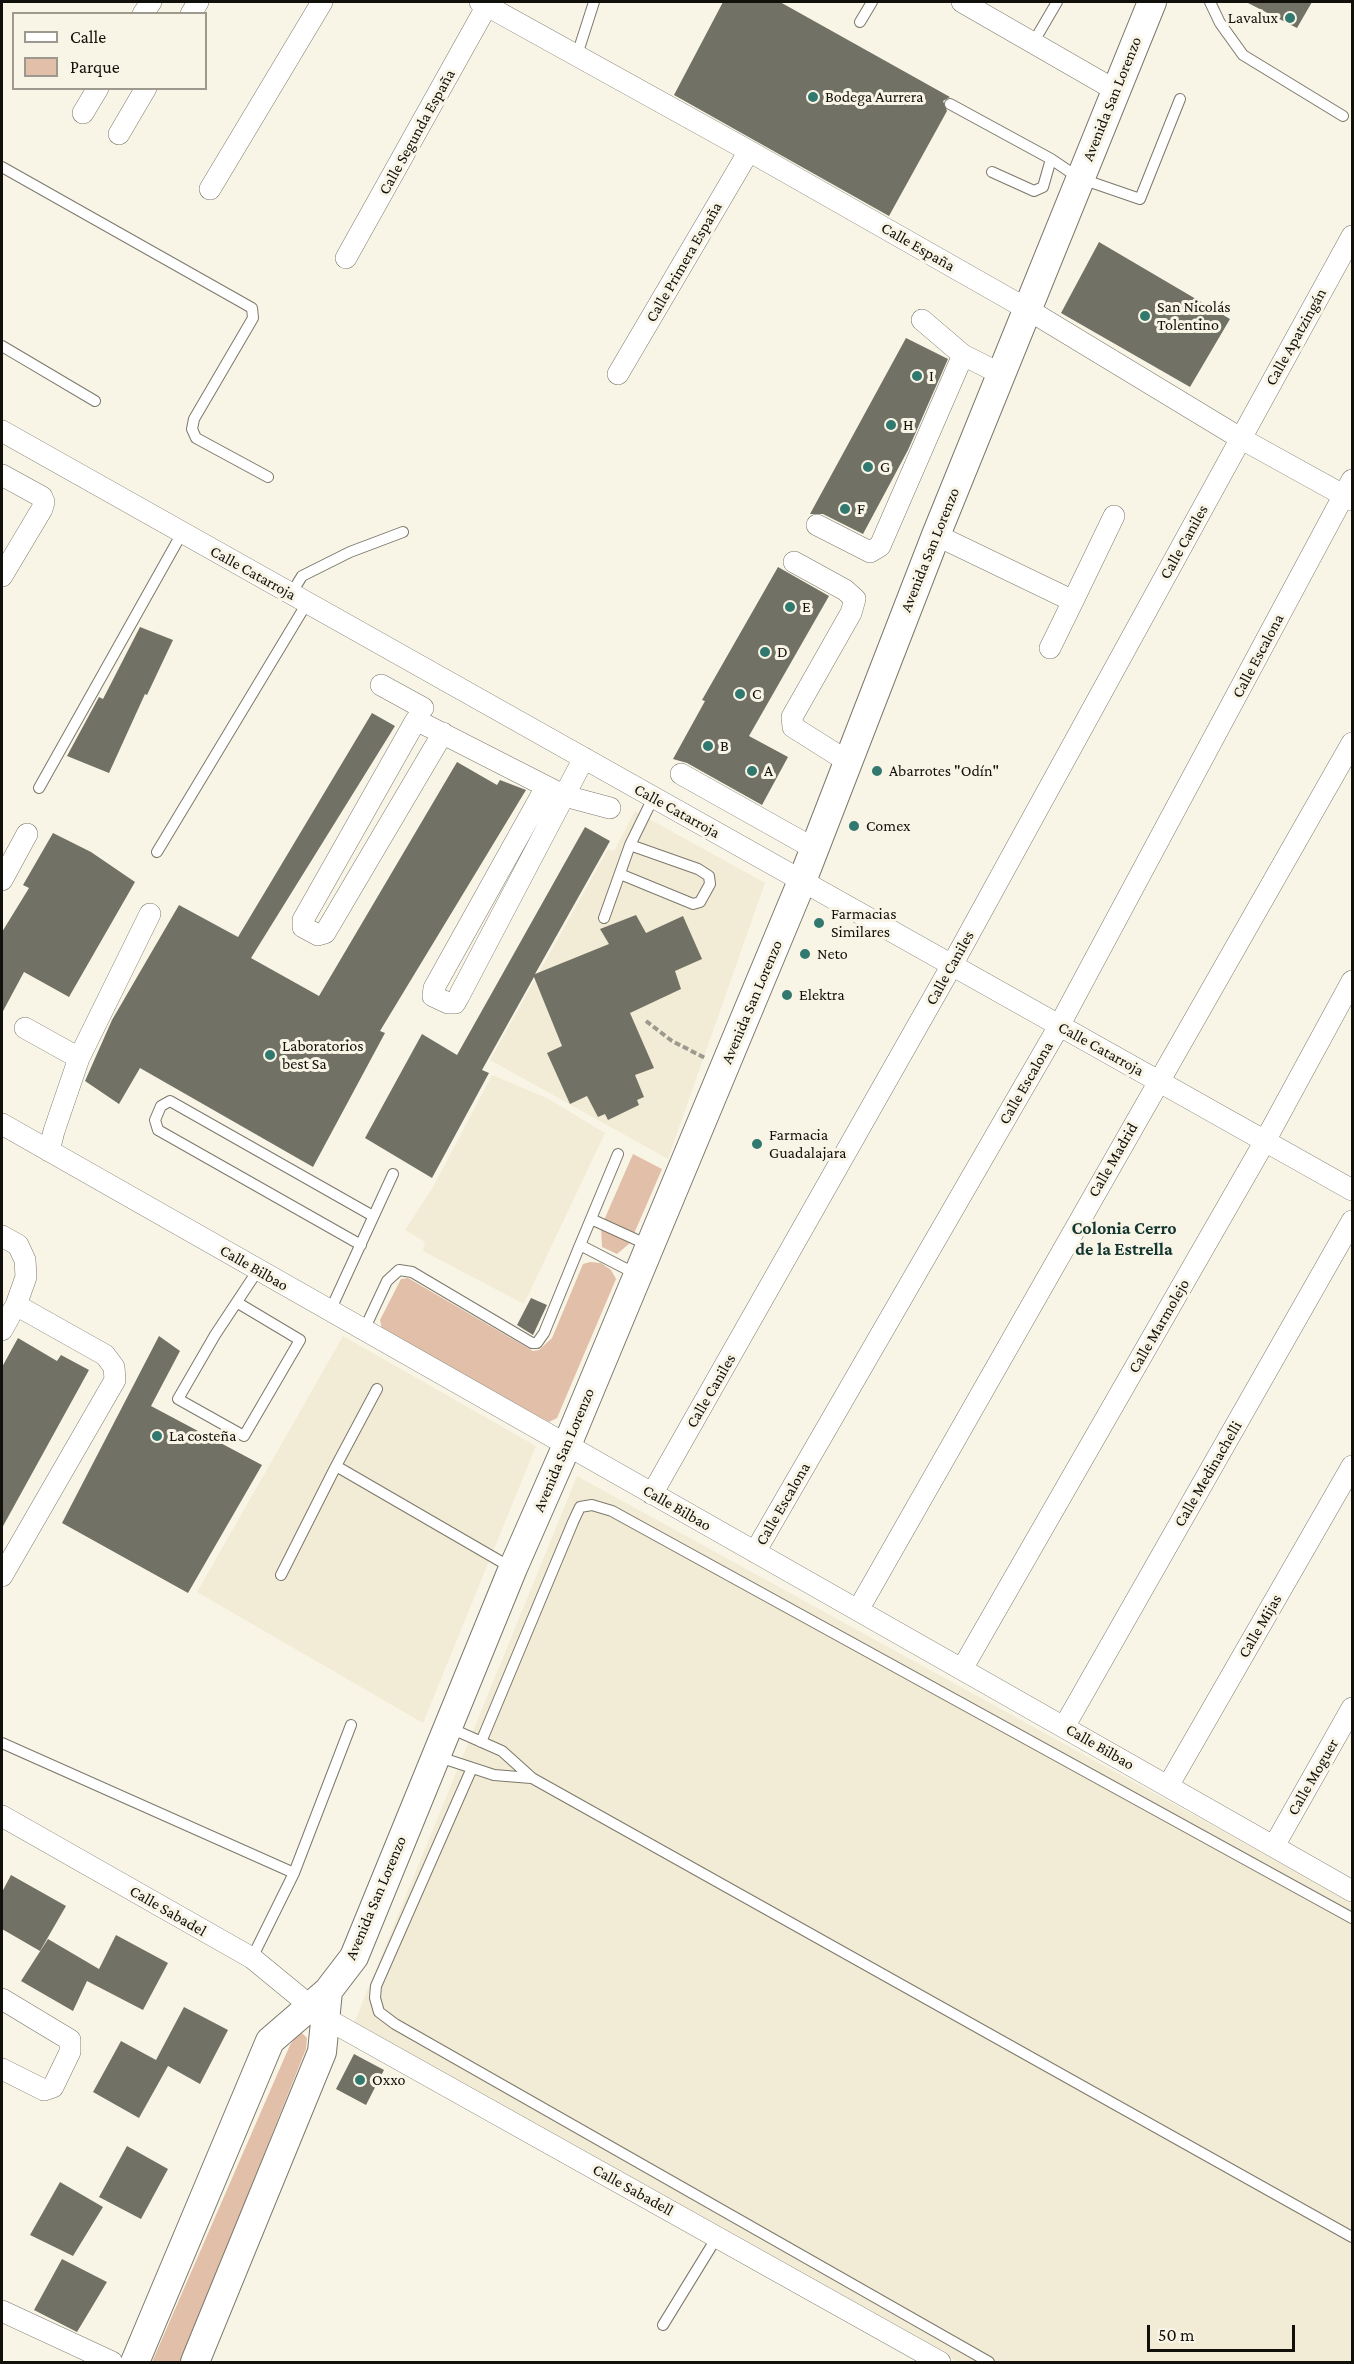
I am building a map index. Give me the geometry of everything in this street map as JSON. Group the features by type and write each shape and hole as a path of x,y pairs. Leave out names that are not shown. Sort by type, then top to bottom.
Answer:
{"main road":[{"name":"Avenida San Lorenzo","path":"135,2362 270,2041 321,2005 354,1957 513,1568 651,1246 802,881 936,535 1152,2"},
{"path":"195,2362 322,2052 321,2005"}],"street":[{"path":"210,189 322,2"},
{"path":"962,2 1115,90"},
{"name":"Calle España","path":"486,3 1027,309 1240,438 1350,492"},
{"name":"Calle Segunda España","path":"346,258 486,3"},
{"path":"83,113 97,90"},
{"path":"119,134 145,90"},
{"name":"Calle Primera España","path":"618,374 749,150"},
{"name":"Calle Apatzingán","path":"1240,438 1353,236"},
{"path":"922,320 963,355 1001,374"},
{"path":"817,525 870,552 880,546 963,355"},
{"name":"Calle Catarroja","path":"2,431 1353,1190"},
{"name":"Calle Caniles","path":"652,1494 952,965 1240,438"},
{"path":"2,476 42,496 44,502 2,576"},
{"name":"Calle Escalona","path":"756,1552 1059,1026 1350,492"},
{"path":"1050,648 1114,516"},
{"path":"936,535 1073,601"},
{"path":"794,562 845,590 855,599 851,613 792,717 793,727 847,761"},
{"path":"441,678 303,920 303,927 318,935 325,933 443,733"},
{"path":"381,685 443,733 555,791 609,808"},
{"name":"Calle Madrid","path":"858,1610 1353,743"},
{"path":"555,791 455,1003 448,1003 433,996 434,988 555,791 584,758"},
{"path":"681,774 813,848"},
{"path":"2,880 27,834"},
{"path":"49,1151 80,1058 150,914"},
{"name":"Calle Marmolejo","path":"962,1669 1265,1141 1353,981"},
{"path":"25,1028 80,1058"},
{"name":"Calle Bilbao","path":"2,1124 1353,1891"},
{"name":"Calle Medinachelli","path":"1064,1727 1353,1221"},
{"path":"2,1236 18,1245 25,1260 26,1277 16,1305 2,1330"},
{"path":"2,1575 115,1380 114,1367 105,1355 16,1305"},
{"name":"Calle Mijas","path":"1168,1786 1353,1466"},
{"name":"Calle Moguer","path":"1274,1846 1353,1708"},
{"name":"Calle Sabadel","path":"2,1816 252,1958 321,2005"},
{"path":"2,1999 70,2040 70,2052 53,2087 44,2090 2,2069"},
{"name":"Calle Sabadell","path":"321,2005 717,2237 940,2362"},
{"path":"2,2311 87,2358 112,2362"}],"lane":[{"path":"577,55 594,2"},
{"path":"860,22 872,2"},
{"path":"1033,43 1057,2"},
{"path":"1210,2 1220,23 1244,55 1342,116"},
{"path":"950,104 1051,159 1079,178 1140,199 1180,99"},
{"path":"992,172 1034,191 1043,187 1051,159"},
{"path":"2,167 252,308 253,318 194,419 192,429 196,438 268,477"},
{"path":"2,346 95,400"},
{"path":"157,852 299,598 302,576 350,552 403,532"},
{"path":"39,788 182,533"},
{"path":"604,918 630,845 653,798"},
{"path":"620,874 693,904 700,902 710,884 709,876 698,869 630,845"},
{"path":"360,1245 158,1130 154,1120 161,1106 170,1101 373,1216"},
{"path":"364,1330 387,1281 399,1270 412,1272 525,1340 537,1342 544,1333 618,1154"},
{"path":"330,1311 393,1174"},
{"path":"591,1219 651,1246"},
{"path":"580,1245 638,1275"},
{"path":"238,1303 300,1340 244,1436 178,1399 258,1270"},
{"path":"281,1575 376,1389"},
{"path":"336,1466 513,1568"},
{"path":"481,1742 573,1522 580,1508 592,1505 612,1511 1353,1918"},
{"path":"252,1958 294,1873 351,1725"},
{"path":"448,1727 502,1751 532,1778 1353,2237"},
{"path":"2,1743 294,1873"},
{"path":"436,1756 494,1775 532,1778"},
{"path":"472,1768 376,1986 375,1998 380,2012 395,2024 990,2362"},
{"path":"663,2325 717,2237"}],"path":[{"path":"646,1021 672,1041 726,1065"}],"shaded area":[{"path":"635,811 765,883 668,1159 490,1060 608,849 614,851"},
{"path":"492,1075 547,1098 605,1133 524,1304 423,1251 425,1242 405,1230 433,1187"},
{"path":"343,1336 536,1446 423,1723 197,1592"},
{"path":"577,1476 1352,1902 1352,2362 958,2362 354,2023"}],"green space":[{"path":"633,1154 662,1169 630,1243 617,1254 602,1247 601,1227"},
{"path":"601,1263 611,1270 616,1279 557,1418 549,1422 382,1329 380,1320 401,1279 408,1278 533,1351 539,1350 552,1338 583,1264"},
{"path":"302,2033 307,2038 306,2049 181,2362 152,2362 290,2045"}],"building":[{"path":"723,2 780,2 950,97 943,101 947,111 889,216 674,95"},
{"name":"Lavalux","path":"1246,2 1312,2 1297,28"},
{"name":"San Nicolás Tolentino","path":"1099,242 1230,319 1190,387 1061,313"},
{"path":"906,338 948,359 908,450 863,534 823,514 810,514"},
{"path":"778,567 829,596 749,736 788,757 762,805 687,763 673,759 705,701 702,700"},
{"path":"140,627 173,640 147,695 145,694 109,773 67,756 99,697 103,699"},
{"path":"372,713 395,726 251,958 319,996 457,762 497,785 500,780 526,790 380,1031 385,1033 313,1167 140,1068 119,1104 85,1081 112,1020 179,905 238,937"},
{"path":"585,827 610,841 535,974 609,944 600,929 636,915 646,933 683,916 702,959 675,971 681,989 630,1013 654,1068 635,1075 644,1097 637,1100 639,1105 608,1120 605,1114 598,1117 587,1096 570,1104 547,1053 562,1046 534,977 482,1070 489,1073 432,1178 365,1138 422,1034 457,1055"},
{"path":"53,833 91,852 135,882 69,997 24,972 2,1013 2,932 29,888 23,885"},
{"path":"531,1298 547,1305 533,1335 517,1325"},
{"name":"La costeña","path":"159,1336 180,1351 151,1406 262,1465 188,1593 62,1523"},
{"path":"18,1338 57,1361 61,1355 89,1370 2,1528 2,1367"},
{"path":"11,1875 66,1906 40,1951 2,1929 2,1892"},
{"path":"116,1935 168,1963 143,2010 87,1981 73,2011 21,1981 48,1939 99,1969"},
{"path":"184,2007 228,2030 200,2084 168,2066 139,2118 93,2092 121,2041 156,2060"},
{"name":"Oxxo","path":"354,2054 384,2070 366,2105 336,2089"},
{"path":"127,2146 168,2169 141,2219 99,2197"},
{"path":"60,2182 103,2207 73,2256 30,2235"},
{"path":"62,2259 107,2282 77,2332 34,2310"}],"place":[{"name":"Lavalux","path":"1290,18"},
{"name":"Bodega Aurrera","path":"813,97"},
{"name":"San Nicolás Tolentino","path":"1145,316"},
{"name":"I","path":"917,376"},
{"name":"H","path":"891,425"},
{"name":"G","path":"868,467"},
{"name":"F","path":"845,509"},
{"name":"E","path":"790,607"},
{"name":"D","path":"765,652"},
{"name":"C","path":"740,694"},
{"name":"B","path":"708,746"},
{"name":"A","path":"752,771"},
{"name":"Abarrotes \"Odín\"","path":"877,771"},
{"name":"Comex","path":"854,826"},
{"name":"Farmacias Similares","path":"819,923"},
{"name":"Neto","path":"805,954"},
{"name":"Elektra","path":"787,995"},
{"name":"Laboratorios best Sa","path":"270,1055"},
{"name":"Farmacia Guadalajara","path":"757,1144"},
{"name":"La costeña","path":"157,1436"},
{"name":"Oxxo","path":"360,2080"}],"district":[{"name":"Colonia Cerro de la Estrella","path":"1124,1238"}]}
